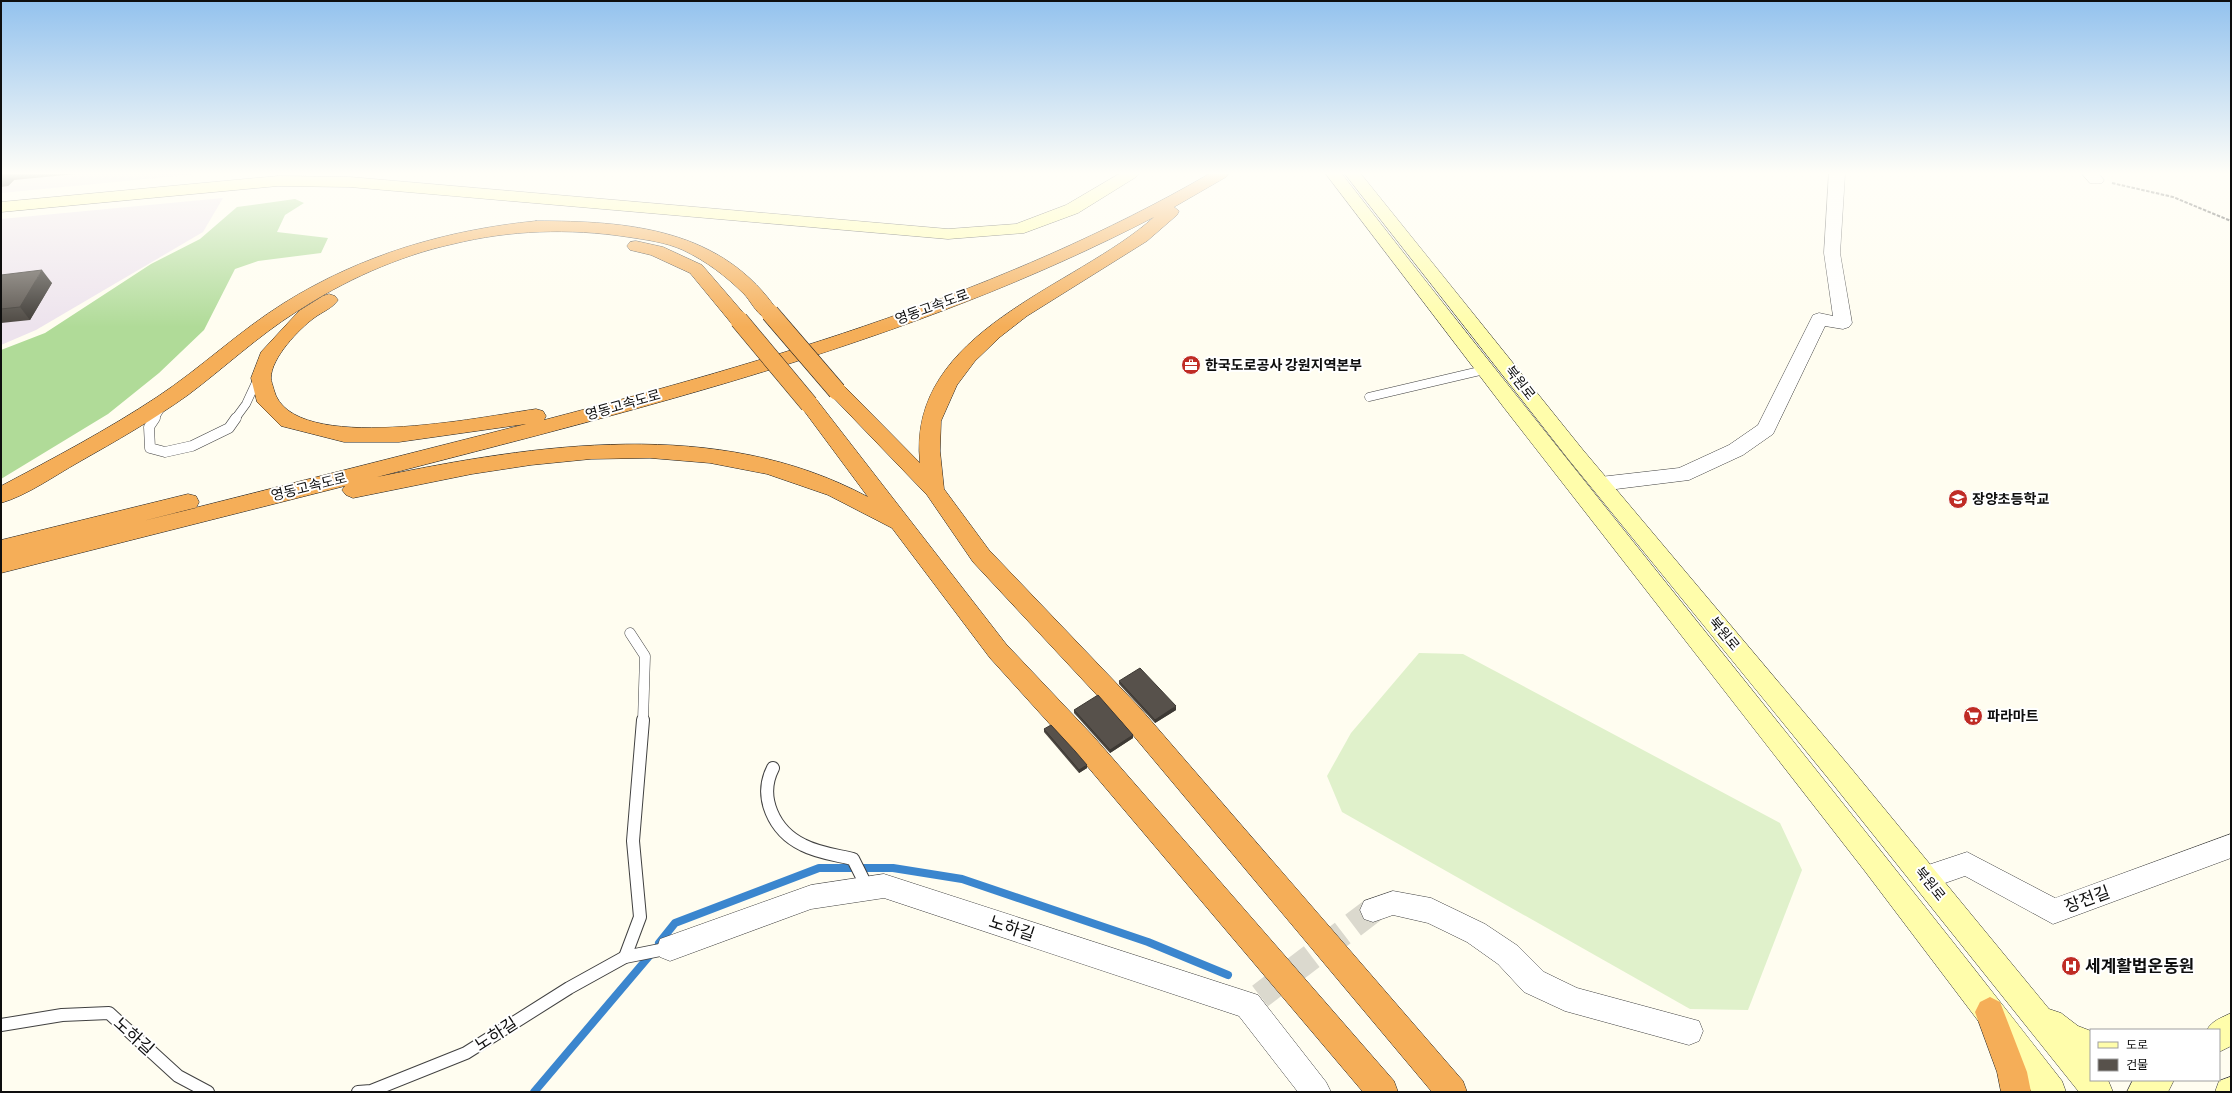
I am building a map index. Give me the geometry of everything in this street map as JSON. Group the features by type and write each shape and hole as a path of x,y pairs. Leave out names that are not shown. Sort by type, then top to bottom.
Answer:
{"highway":[{"path":"546,225 611,230 673,240 718,262 752,290 837,391 934,490 981,556 1131,715 1452,1092"},
{"path":"1,495 60,464 165,401 290,307 358,269 422,246 484,232 546,225"},
{"name":"영동고속도로","path":"1,548 536,416 696,372 834,330 927,298 1099,225"},
{"name":"영동고속도로","path":"1,564 597,413 850,337 955,300 1126,225"},
{"path":"934,490 928,448 934,412 950,380 973,351 1006,322 1138,239 1154,225"},
{"path":"536,416 399,435 344,435 288,421 267,402 261,378 270,352 306,315 358,281 423,255 481,242 540,235 602,240 657,251 696,269 809,404 998,651 1085,745 1383,1092"},
{"path":"192,516 311,499 502,460 582,452 629,450 684,453 776,468 828,486 900,524"},
{"path":"1990,1012 2012,1072 2016,1092"}],"street":[{"path":"845,225 948,234 1018,229 1029,225"},
{"name":"북원로","path":"1384,225 1495,367 2051,1092"},
{"path":"1600,484 1682,475 1736,450 1766,429 1819,319 1843,323 1832,253 1834,225"},
{"name":"북원로","path":"1495,367 1600,484 1925,878 2098,1092"},
{"name":"장전길","path":"1925,878 1967,864 2053,911 2231,846"},
{"name":"노하길","path":"670,948 811,897 867,886 884,886 1254,1001 1316,1092"},
{"path":"1373,910 1393,902 1431,911 1476,933 1508,955 1534,982 1575,1001 1689,1031"},
{"path":"2019,995 2068,1037 2090,1046"},
{"path":"2220,1036 2231,1028"},
{"path":"2142,1092 2158,1081"}],"lane":[{"path":"165,401 149,427 150,448 165,452 192,446 229,428 246,404 270,352"},
{"path":"1369,397 1495,367"},
{"path":"628,957 640,917 633,841 642,736 645,656 630,633"},
{"path":"773,768 766,777 767,803 779,826 797,843 853,859 867,886"},
{"name":"노하길","path":"358,1092 371,1091 466,1053 569,988 628,957 670,948"},
{"name":"노하길","path":"1,1025 62,1015 108,1013 178,1076 208,1092"}],"shaded area":[{"path":"1,225 207,225 203,232 36,330 1,345"}],"green space":[{"path":"216,225 280,225 277,232 328,238 321,253 258,261 235,269 204,330 159,373 108,414 1,479 1,350 45,333 151,264 200,239"},
{"path":"1419,653 1463,654 1780,823 1802,870 1748,1010 1690,1009 1342,812 1327,776 1351,733"}],"building":[{"path":"42,270 20,307 1,309 1,275"},
{"path":"1140,668 1176,706 1155,720 1119,681"},
{"path":"1098,695 1133,735 1110,750 1074,710"},
{"path":"1051,725 1087,765 1079,770 1044,729"}],"waterway":[{"path":"659,943 675,923 819,868 893,868 962,879 1148,942 1228,975"},
{"path":"534,1092 651,954"}],"tunnel":[{"path":"1260,996 1373,910"}],"place":[{"name":"한국도로공사 강원지역본부","path":"1191,365"},
{"name":"장양초등학교","path":"1958,499"},
{"name":"파라마트","path":"1973,716"},
{"name":"세계활법운동원","path":"2071,966"}]}
